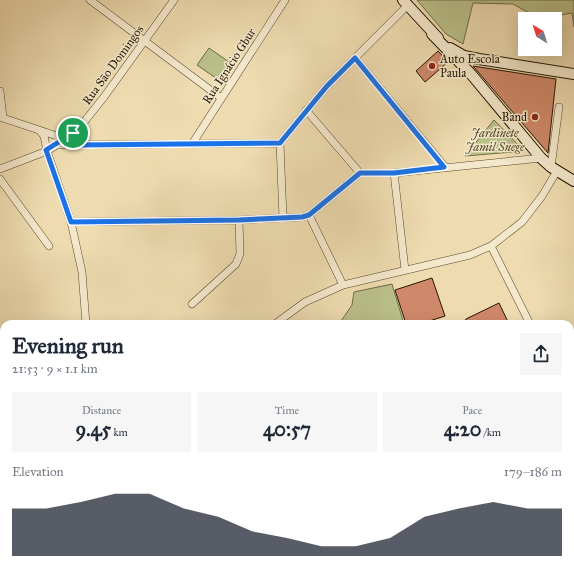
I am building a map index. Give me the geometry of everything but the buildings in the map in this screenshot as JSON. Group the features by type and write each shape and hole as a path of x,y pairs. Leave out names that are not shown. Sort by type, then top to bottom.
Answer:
{"main road":[{"path":"405,3 432,34 471,74 541,158 554,169 574,181"},
{"path":"432,34 459,54 479,59 574,74"},
{"path":"459,54 471,74"}],"street":[{"path":"90,0 221,98"},
{"name":"Rua São Domingos","path":"0,169 46,150 73,133 100,102 174,0"},
{"name":"Rua Ignácio Gbur","path":"192,144 285,0"},
{"path":"282,218 280,143 327,86 355,58 405,3"},
{"path":"355,58 444,167"},
{"path":"0,91 2,118 66,138"},
{"path":"280,320 305,302 342,285 470,255 491,246 522,222 542,196 554,169 559,107"},
{"path":"306,110 360,173"},
{"path":"40,131 44,136 46,150 71,222 82,272 86,320"},
{"path":"73,133 80,145"},
{"path":"57,144 280,143"},
{"path":"71,222 239,220 302,217 309,215 360,173 394,173 541,158"},
{"path":"394,173 404,270"},
{"path":"0,180 49,246"},
{"path":"309,215 342,285"},
{"path":"192,304 236,264 240,254 239,220"},
{"path":"491,246 528,320"}],"green space":[{"path":"417,0 574,0 574,27 572,13 562,15 562,12 527,12 513,4 473,3 463,44 446,34"},
{"path":"209,48 232,64 220,81 197,65"},
{"name":"Jardinete Jamil Snege","path":"494,120 524,151 465,156"},
{"path":"392,284 403,320 342,320 352,305 354,292"}],"place":[{"name":"Auto Escola Paula","path":"432,66"},
{"name":"Band","path":"535,117"}],"route":[{"path":"355,58 444,167 394,173 360,173 309,215 302,217 239,220 71,222 46,150 73,133 80,145 280,143 327,86 355,58"}]}
